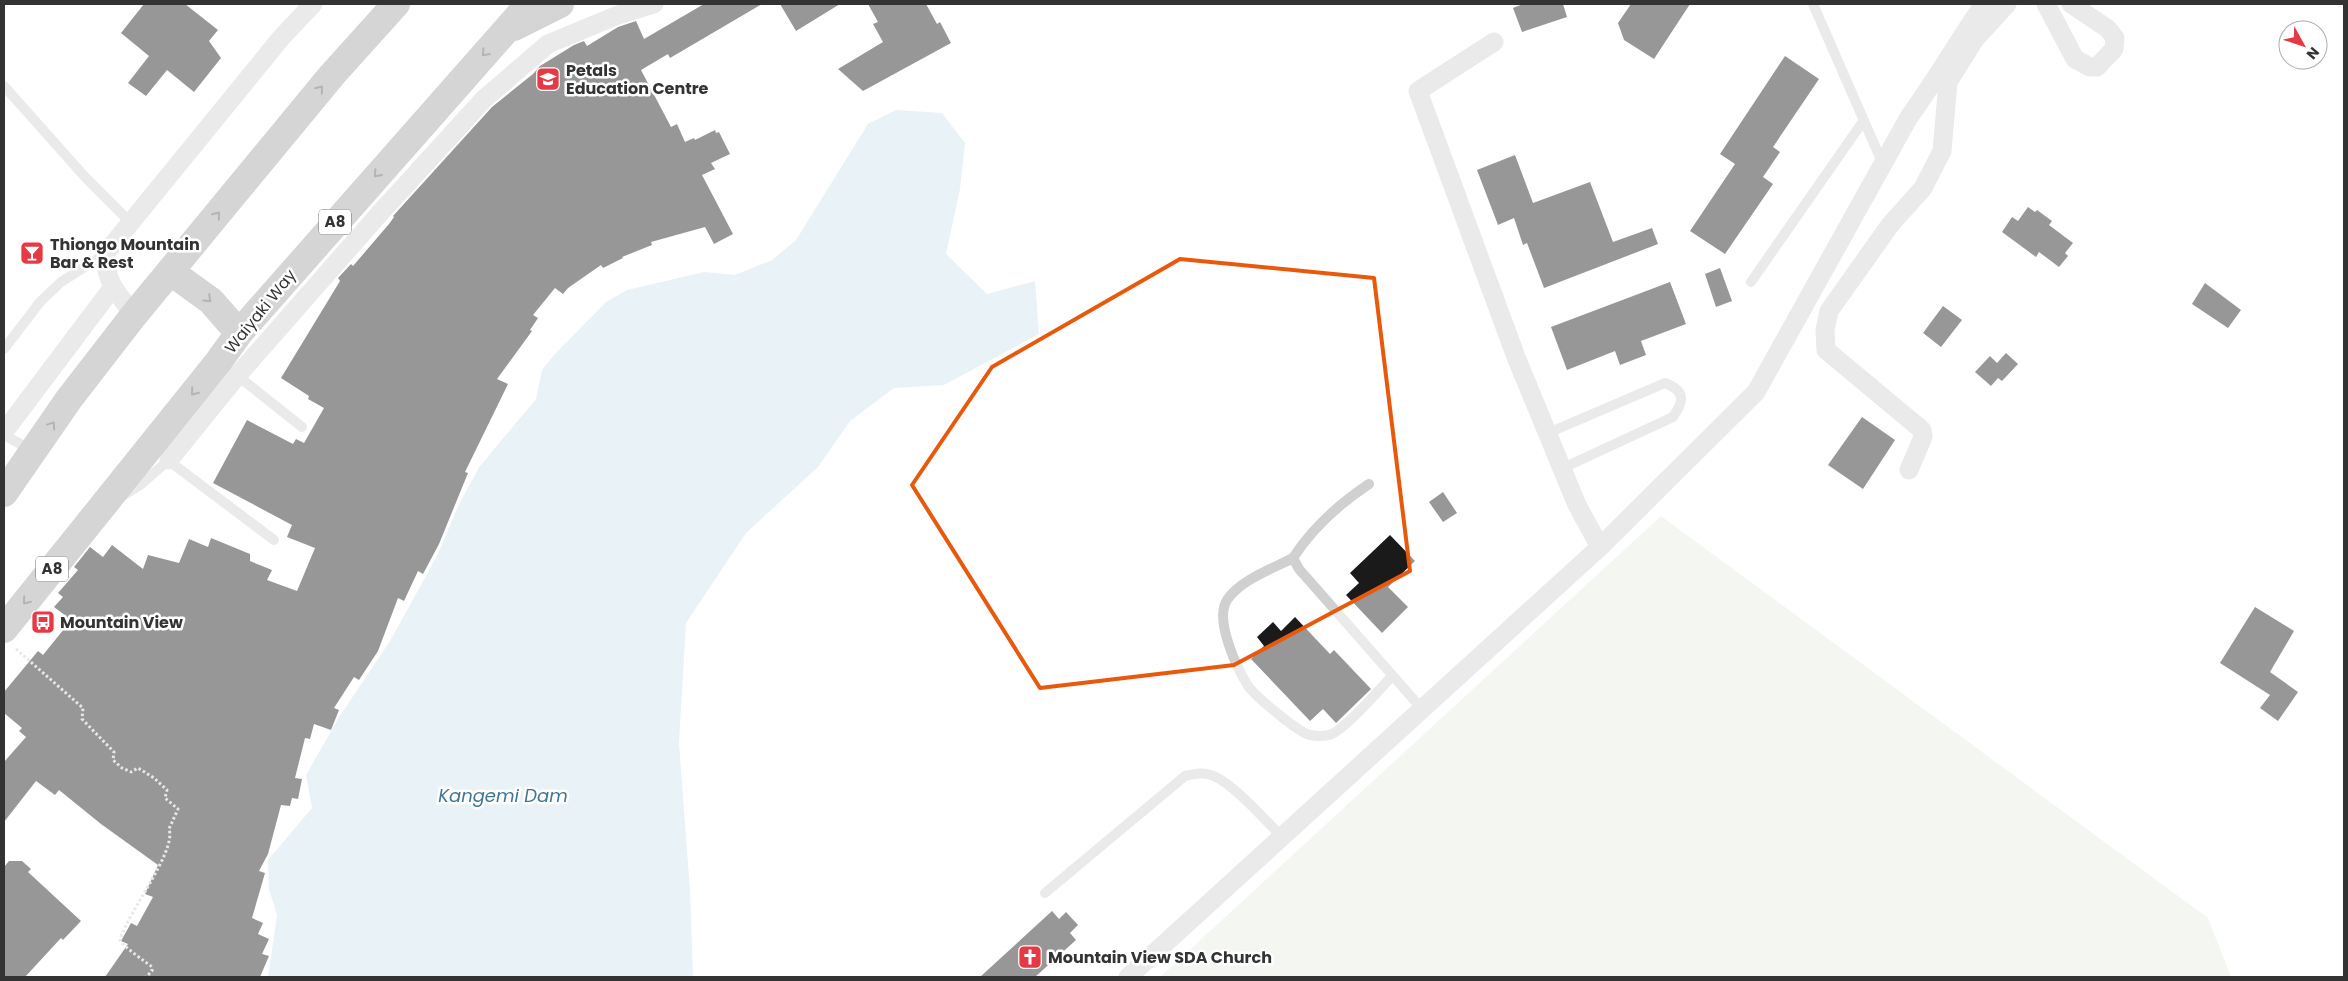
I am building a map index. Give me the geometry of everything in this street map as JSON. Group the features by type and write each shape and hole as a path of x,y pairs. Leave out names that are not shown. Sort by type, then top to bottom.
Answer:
{"highway":[{"path":"4,493 70,399 134,314 171,272 332,75 396,4"},
{"name":"Waiyaki Way","path":"6,636 101,508 159,454 228,369 239,333 530,4"},
{"path":"504,32 560,4"},
{"path":"171,272 211,301 239,333"}],"street":[{"path":"228,369 380,212 484,99 548,44 618,15 654,4"},
{"path":"1909,470 1923,437 1922,430 1826,350 1825,330 1829,311 1890,225 1923,188 1942,150 1943,78 1958,40 1984,4"},
{"path":"1128,977 1600,547 1756,392 1882,162 1909,117 2006,4"},
{"path":"2046,4 2075,59 2090,67 2097,67 2114,49 2115,38 2108,29 2071,4"},
{"path":"134,314 113,287 106,273 105,254 281,38 311,5"},
{"path":"1494,42 1418,91 1516,357 1577,504 1600,547"},
{"path":"4,434 113,287"}],"lane":[{"path":"1813,4 1882,162"},
{"path":"4,86 85,176 131,223"},
{"path":"1751,282 1864,120"},
{"path":"4,349 40,302 60,282 105,254"},
{"path":"228,369 302,426"},
{"path":"1548,433 1665,383 1679,391 1682,399 1680,407 1673,417 1563,468"},
{"path":"4,434 34,452"},
{"path":"159,454 274,540"},
{"path":"1369,484 1342,502 1306,538 1294,558 1236,589 1225,602 1223,621 1228,644 1249,687 1292,726 1309,735 1330,734 1354,716 1392,676"},
{"path":"1294,558 1299,569 1422,709"},
{"path":"1045,893 1184,776 1199,773 1213,775 1228,784 1282,837"}],"path":[{"path":"6,636 83,708 82,719 114,752 113,760 130,772 138,768 154,778 167,790 165,798 178,809 170,826 171,835 164,860 149,882 120,940 123,945 135,952 152,967 152,970 146,977"}],"highlighted area":[{"path":"1180,259 1374,278 1410,571 1234,665 1040,688 912,485 992,367"}],"shaded area":[{"path":"1661,516 2208,918 2231,977 1160,977"}],"water":[{"name":"Kangemi Dam","path":"896,110 942,113 965,143 960,189 946,254 987,294 1035,281 1039,334 944,385 894,388 850,421 818,467 746,533 686,623 679,743 690,891 693,977 268,977 277,915 269,889 268,860 312,808 306,775 339,717 390,641 437,556 459,504 480,466 536,399 542,370 554,355 606,302 627,290 704,272 735,275 772,260 796,240 868,124"}],"building":[{"path":"144,4 185,4 218,30 209,41 221,58 194,92 167,70 146,96 128,83 149,56 121,33"},
{"path":"704,4 762,4 670,58 668,54 641,70 671,127 677,124 685,142 694,138 695,140 715,130 716,133 719,132 730,154 711,163 715,169 702,175 733,234 714,244 705,227 651,242 652,245 622,257 603,268 601,265 568,288 563,294 555,288 533,315 538,318 530,330 532,331 497,379 508,384 465,472 468,473 439,544 423,574 418,571 404,601 398,598 378,651 359,680 354,677 334,708 339,710 331,730 314,724 310,739 305,738 295,778 302,779 298,799 292,798 290,806 281,805 268,854 259,871 265,873 252,918 263,923 258,934 269,939 262,954 269,956 260,977 105,977 128,944 121,941 131,923 137,926 153,897 145,894 158,865 101,824 59,790 55,795 36,781 4,822 4,762 26,737 19,731 22,728 4,713 4,692 38,651 43,655 68,624 63,619 66,616 54,607 63,597 58,593 78,570 74,567 90,547 103,557 112,545 143,569 148,555 179,563 189,539 208,547 211,538 250,554 250,561 272,570 267,580 297,591 315,548 287,537 292,525 213,483 247,420 293,444 296,439 304,443 324,408 308,399 309,396 281,378 340,281 338,278 351,264 353,266 389,224 393,216 492,107 533,74 540,66 574,45 584,41 587,46 618,27 636,21 644,39"},
{"path":"780,4 840,4 796,31"},
{"path":"868,4 926,4 937,24 940,22 951,43 863,91 838,69 883,42 873,24 878,22"},
{"path":"1523,4 1563,4 1567,17 1522,32 1513,8"},
{"path":"1631,4 1690,4 1654,59 1624,40 1618,23"},
{"path":"1785,56 1819,79 1773,147 1780,152 1763,177 1773,184 1725,254 1690,231 1735,164 1720,154"},
{"path":"1515,155 1533,203 1590,182 1613,242 1652,228 1658,244 1544,288 1527,243 1523,245 1514,218 1498,225 1477,170"},
{"path":"2028,207 2035,212 2037,210 2052,221 2049,225 2073,243 2065,253 2068,256 2059,267 2039,252 2036,257 2002,232 2012,217 2018,221"},
{"path":"1720,268 1732,301 1716,307 1705,274"},
{"path":"1670,282 1686,324 1641,341 1646,355 1620,365 1615,351 1567,370 1551,327"},
{"path":"2205,283 2241,310 2228,328 2192,304"},
{"path":"1943,306 1962,320 1941,347 1923,333"},
{"path":"2006,353 2018,364 2002,381 1998,378 1991,386 1975,372 1990,356 1997,363"},
{"path":"1862,417 1895,440 1863,489 1828,465"},
{"path":"1443,492 1457,513 1443,522 1429,502"},
{"path":"1390,535 1415,561 1388,587 1408,607 1382,633 1346,595 1359,583 1350,573"},
{"path":"2255,607 2294,631 2270,672 2298,692 2278,721 2260,708 2270,695 2220,663"},
{"path":"1295,617 1330,654 1334,650 1371,689 1336,723 1323,709 1310,721 1251,659 1264,646 1257,637 1273,622 1281,631"},
{"path":"9,861 22,861 31,869 28,872 81,921 63,940 61,938 25,977 4,977 4,867"},
{"name":"Mountain View SDA Church","path":"1052,911 1059,919 1066,912 1078,925 1070,933 1076,940 1035,977 980,977"}],"place":[{"name":"Petals Education Centre","path":"548,79"},
{"name":"Thiongo Mountain Bar & Rest","path":"32,253"},
{"name":"Mountain View","path":"43,622"},
{"name":"Mountain View SDA Church","path":"1030,957"}]}
